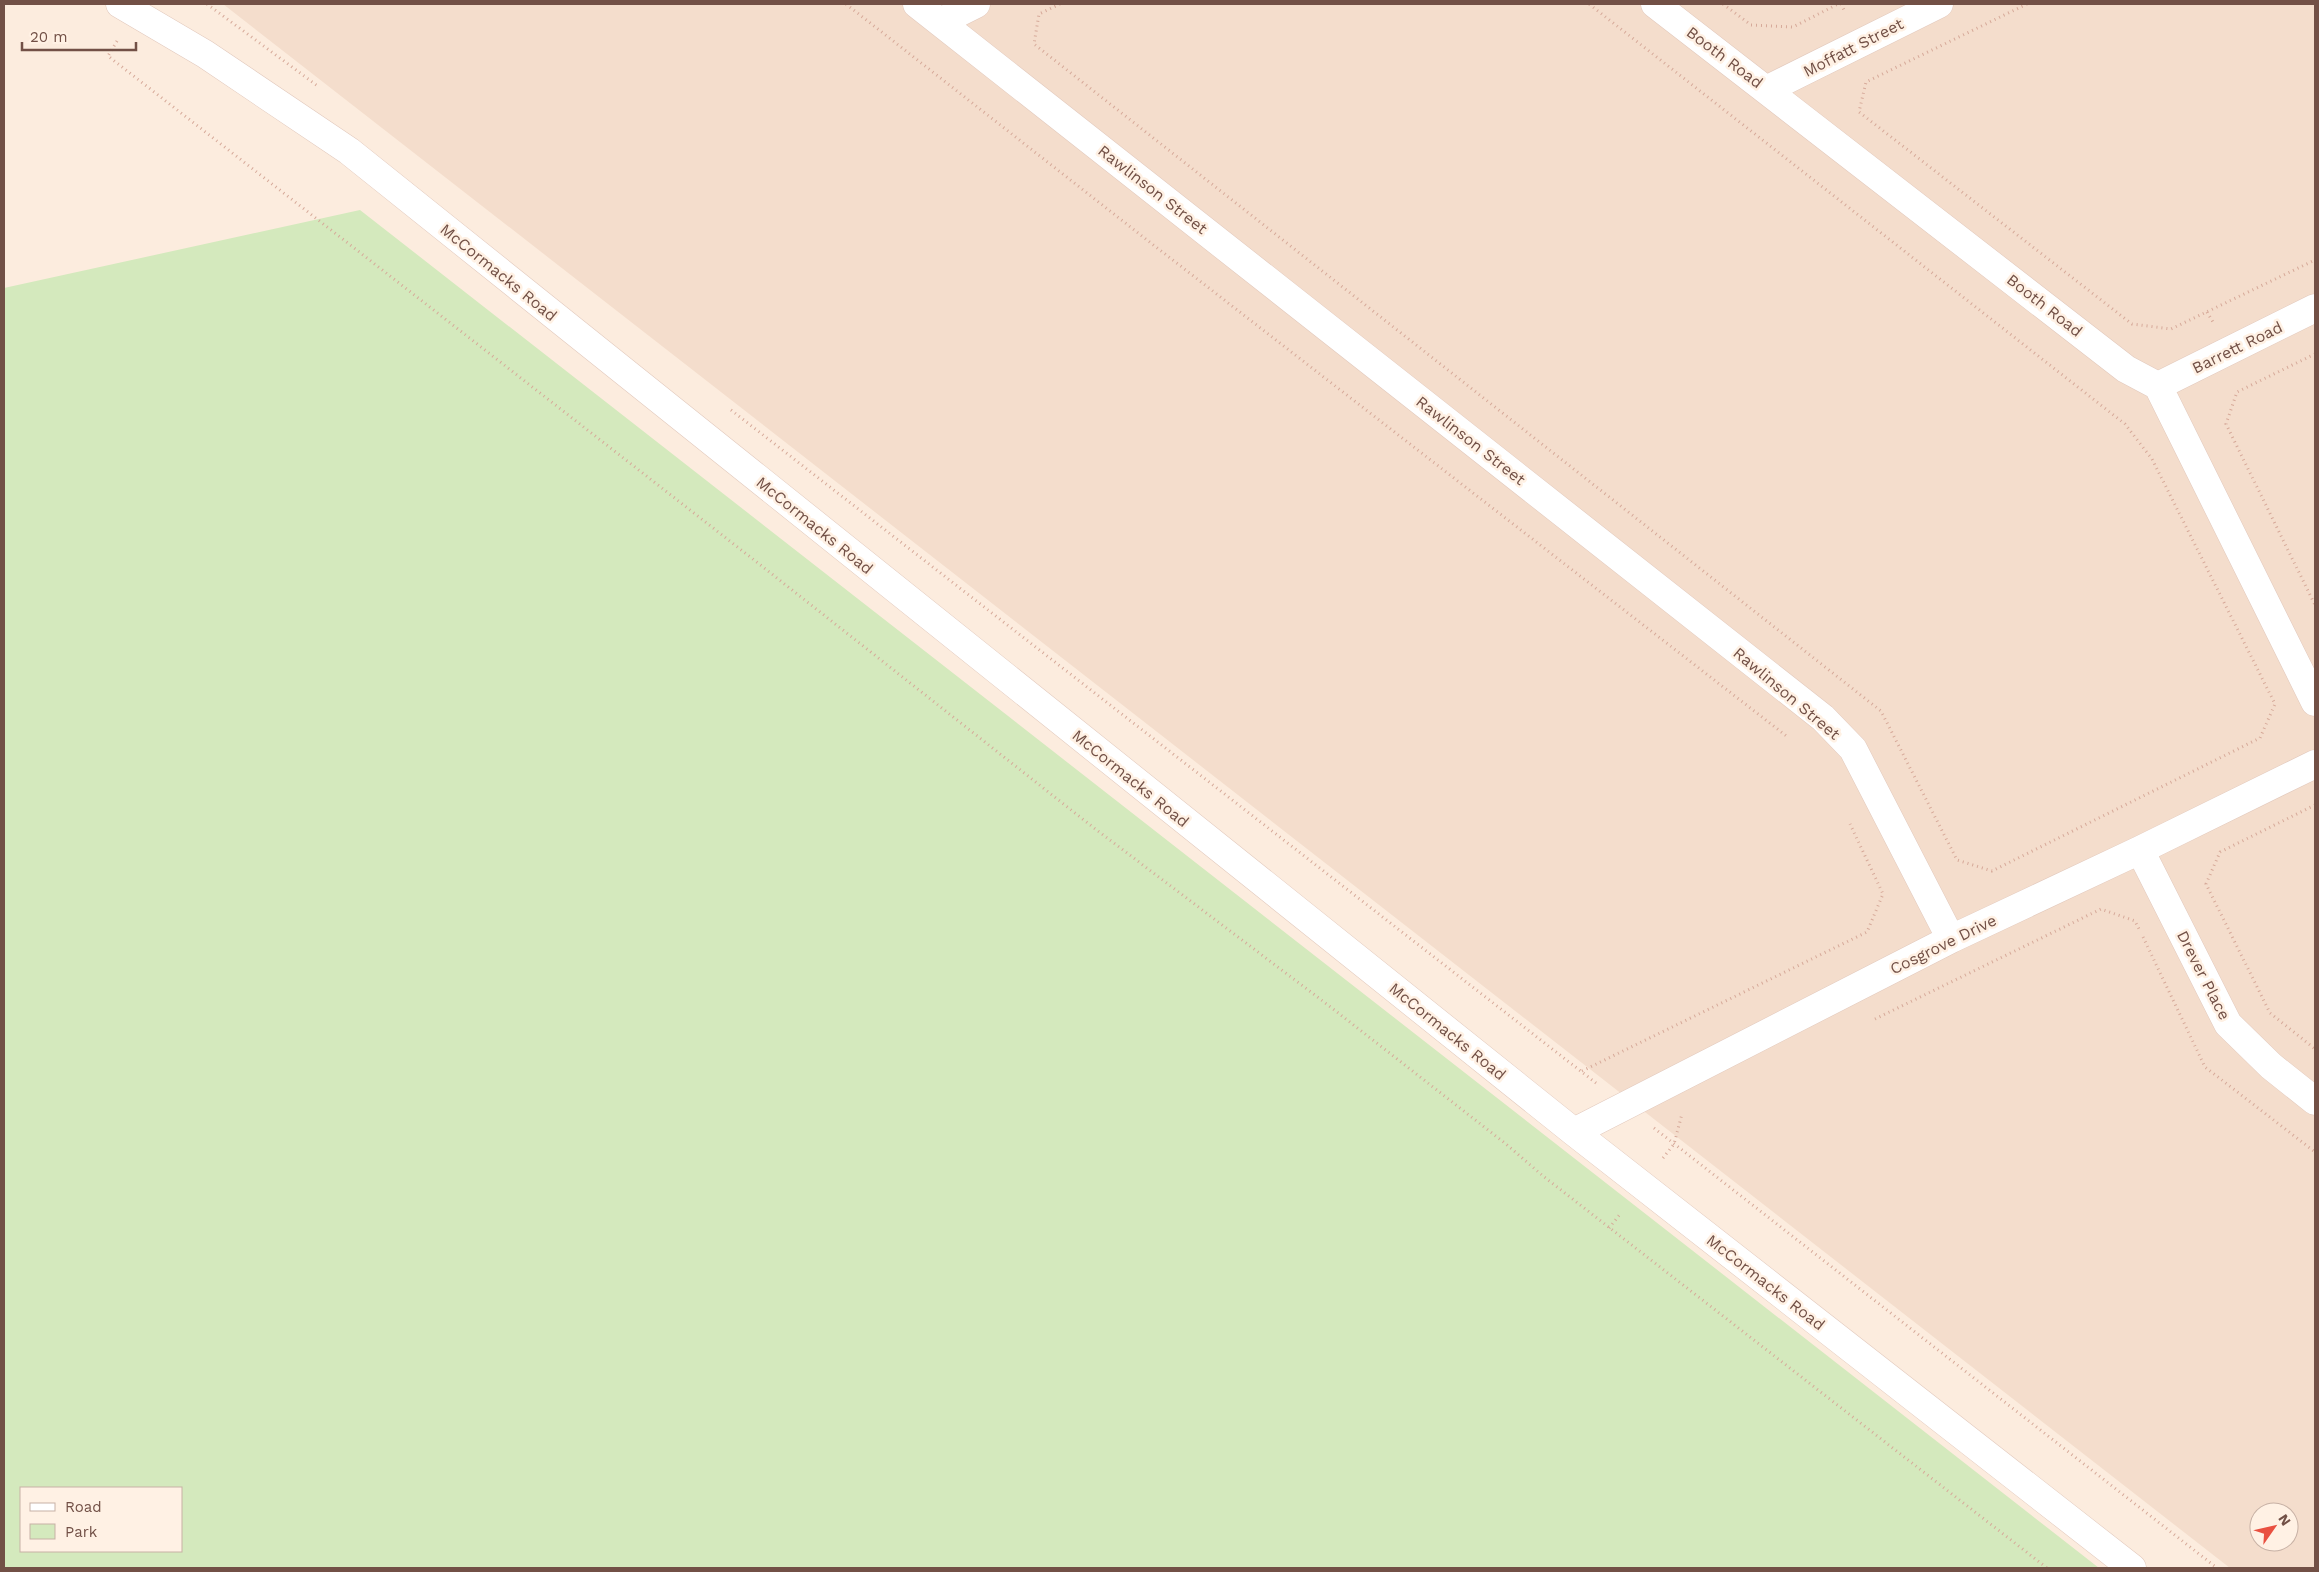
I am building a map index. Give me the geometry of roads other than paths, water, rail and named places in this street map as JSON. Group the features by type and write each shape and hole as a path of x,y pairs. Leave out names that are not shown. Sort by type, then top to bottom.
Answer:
{"street":[{"name":"Rawlinson Street","path":"917,4 1823,718 1853,749 1951,938"},
{"path":"940,22 976,4"},
{"name":"Booth Road","path":"1655,4 1768,89 2126,368 2158,386"},
{"name":"Moffatt Street","path":"1768,89 1939,4"},
{"name":"McCormacks Road","path":"128,8 205,54 349,151 1574,1132 2132,1568"},
{"name":"Barrett Road","path":"2158,386 2315,308"},
{"path":"2158,386 2315,702"},
{"name":"Cosgrove Drive","path":"1574,1132 1951,938 2140,850 2315,764"},
{"name":"Drever Place","path":"2140,850 2228,1024 2271,1066 2315,1101"}]}
